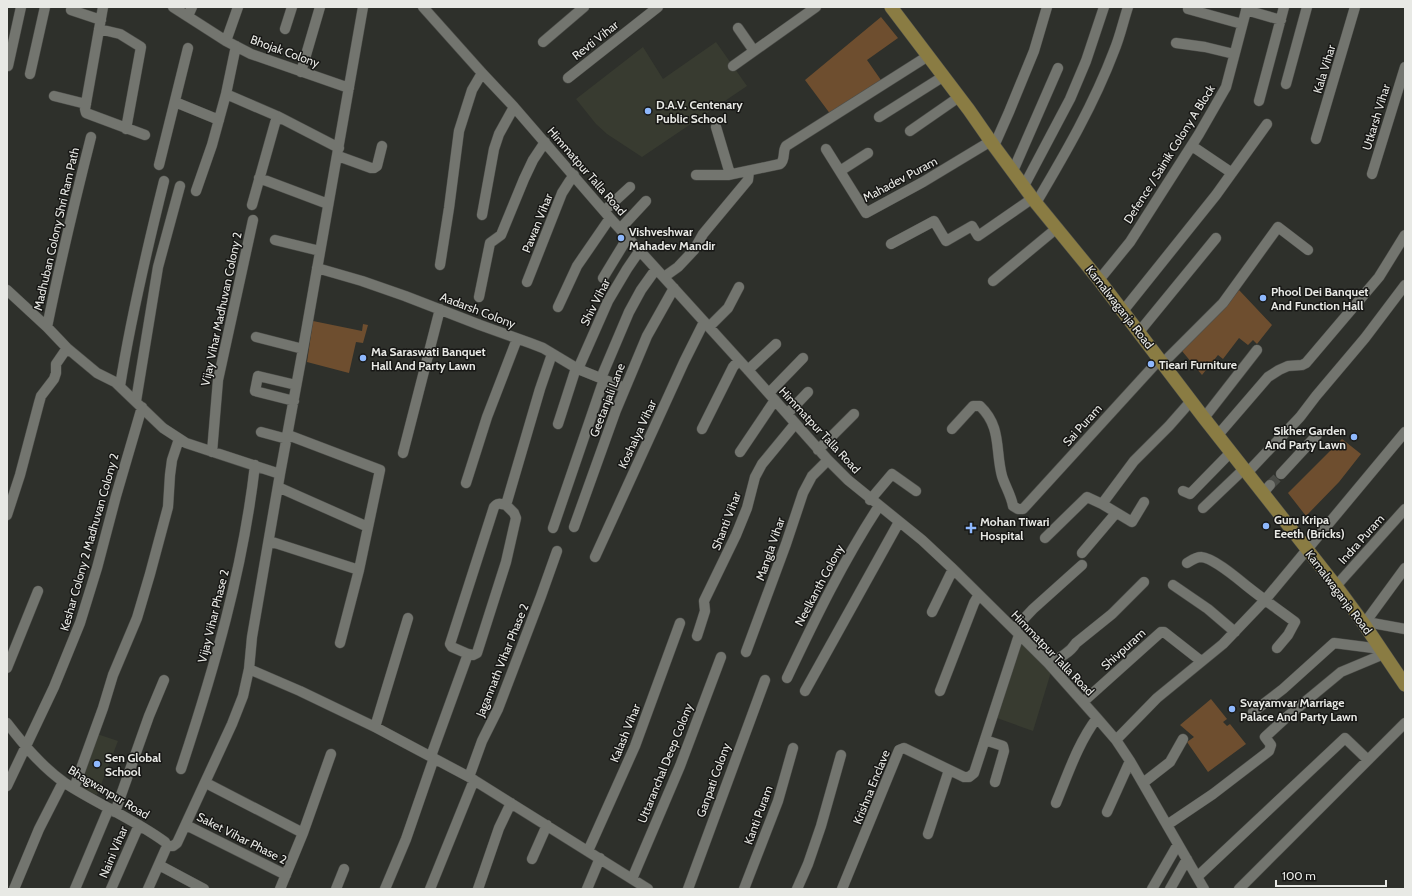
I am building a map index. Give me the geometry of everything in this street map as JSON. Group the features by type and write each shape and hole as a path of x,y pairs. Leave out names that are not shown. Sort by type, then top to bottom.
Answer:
{"main road":[{"name":"Kamalwaganja Road","path":"891,7 944,76 1034,200 1100,280 1204,418 1246,471 1267,489 1307,549 1364,624 1405,685"}],"street":[{"path":"8,66 21,7"},
{"path":"30,74 45,7"},
{"path":"103,7 86,104 86,113 145,135"},
{"name":"Bhojak Colony","path":"173,7 190,12 226,40 251,54 349,88"},
{"path":"226,40 238,7"},
{"path":"285,29 292,7"},
{"path":"301,72 320,7"},
{"path":"148,889 167,846 173,846 177,843 186,825 206,783 243,696 249,669 252,637 280,474 363,7"},
{"name":"Himmatpur Talla Road","path":"423,7 482,73 514,106 607,215 707,324 818,450 870,500 922,540 953,569 978,596 1048,663 1083,702 1116,740 1143,783 1204,889"},
{"path":"543,42 584,7"},
{"name":"Revti Vihar","path":"568,78 658,7"},
{"path":"733,66 816,7"},
{"path":"992,143 1010,112 1034,51 1047,7"},
{"path":"1024,186 1070,99 1086,62 1104,7"},
{"path":"891,244 934,221 946,241 972,226 978,236 1034,200 1067,152 1100,85 1115,49 1128,7"},
{"path":"1259,101 1284,7"},
{"path":"1286,84 1307,7"},
{"name":"Kala Vihar","path":"1316,139 1356,7"},
{"path":"1188,9 1242,24"},
{"path":"1246,9 1281,20"},
{"name":"Defence / Sainik Colony A Block","path":"1100,280 1130,242 1192,146 1226,87 1246,9"},
{"path":"71,10 120,34 141,47 126,129"},
{"path":"738,28 754,52"},
{"path":"1176,43 1204,47 1234,54"},
{"path":"196,191 219,120 236,46"},
{"path":"159,165 176,102 188,48"},
{"path":"696,175 749,175 780,164 784,160 784,149 786,146 928,56"},
{"name":"Utkarsh Vihar","path":"1372,174 1405,67"},
{"path":"1013,171 1058,68"},
{"path":"440,265 459,131 472,90 482,73"},
{"path":"879,117 944,76"},
{"path":"226,94 277,116 338,152 371,168 377,166 382,146"},
{"path":"54,96 86,104"},
{"path":"910,131 959,97"},
{"path":"176,102 219,120"},
{"path":"482,215 494,150 499,134 514,106"},
{"path":"252,205 277,116"},
{"path":"1123,312 1216,195 1267,124"},
{"path":"716,127 730,174"},
{"name":"Madhuban Colony Shri Ram Path","path":"47,327 56,279 91,137"},
{"path":"479,297 490,243 491,241 500,237 524,179 533,160 545,142"},
{"name":"Mahadev Puram","path":"826,149 866,213 992,143"},
{"path":"1192,146 1232,173"},
{"path":"840,171 868,153"},
{"name":"Pawan Vihar","path":"528,282 562,193 574,175"},
{"path":"664,278 678,267 694,250 703,234 749,175"},
{"path":"259,178 328,204"},
{"path":"120,386 128,334 142,268 164,181"},
{"name":"Keshar Colony 2 Madhuvan Colony 2","path":"7,786 54,687 80,623 97,568 139,404 158,267 180,186"},
{"path":"558,307 577,266 607,215 630,187"},
{"path":"620,229 646,202"},
{"name":"Vijay Vihar Madhuvan Colony 2","path":"212,452 218,380 253,220"},
{"name":"Sai Puram","path":"952,429 972,406 980,406 987,413 994,426 998,442 1002,477 1013,506 1018,509 1023,509 1161,361 1223,303 1278,227 1308,250"},
{"path":"993,281 1056,228"},
{"path":"1218,435 1268,378 1278,370 1288,366 1302,365 1306,363 1379,277 1405,235"},
{"path":"603,278 628,237"},
{"path":"1138,332 1216,238"},
{"path":"274,240 320,251"},
{"name":"Shiv Vihar","path":"558,424 577,368 608,301 640,250"},
{"name":"Aadarsh Colony","path":"317,268 362,281 544,348 577,368 625,388"},
{"path":"553,528 603,378 629,312 641,290 656,269"},
{"path":"1203,508 1246,471 1300,417 1405,285"},
{"name":"Koshalya Vihar","path":"595,557 684,362 707,324 728,308 739,287"},
{"name":"Geetanjali Lane","path":"574,526 625,388 646,336 674,288"},
{"path":"7,290 67,348 97,373 120,386 163,428 179,439 186,443 280,474"},
{"path":"403,453 440,309"},
{"path":"256,337 303,349"},
{"path":"466,483 488,417 517,339"},
{"path":"748,370 776,344"},
{"path":"7,515 20,475 38,403 54,379 56,364 67,348"},
{"path":"1204,418 1257,350"},
{"path":"506,505 540,389 552,354"},
{"path":"740,452 772,397 803,358"},
{"path":"702,429 733,367 739,360"},
{"path":"294,401 255,391 258,376 296,385"},
{"path":"787,414 808,392"},
{"path":"1102,504 1134,461 1170,426 1192,401"},
{"path":"818,450 854,414"},
{"name":"Shanti Vihar","path":"697,636 705,611 704,601 736,535 747,508 755,477 762,464 795,424"},
{"path":"261,432 287,437 380,470 368,528 340,643"},
{"path":"1116,740 1157,698 1236,632 1265,600 1405,432"},
{"path":"1281,474 1317,435"},
{"path":"74,788 103,708 113,675 137,618 146,589 168,507 172,460 179,439"},
{"path":"1183,490 1190,494 1231,452"},
{"name":"Mangla Vihar","path":"746,652 786,544 803,493 812,476 828,460"},
{"name":"Vijay Vihar Phase 2","path":"181,769 215,665 250,511 255,465"},
{"path":"870,500 892,474 916,491"},
{"path":"278,487 368,528"},
{"path":"1045,538 1087,497 1132,522 1144,502"},
{"path":"500,503 506,505 514,513 516,522 506,562 476,653 473,655 468,654 452,647 450,644 494,507 496,504 500,503"},
{"name":"Neelkanth Colony","path":"787,678 810,630 859,537 879,506"},
{"name":"Indra Puram","path":"1336,586 1405,509"},
{"path":"1082,553 1116,513"},
{"path":"805,691 899,522"},
{"path":"269,541 358,570"},
{"name":"Jagannath Vihar Phase 2","path":"430,889 472,778 482,741 503,696 557,551"},
{"path":"1187,563 1194,558 1207,558 1236,577 1295,622 1288,635 1276,648"},
{"path":"1016,632 1033,609 1082,565"},
{"path":"1364,624 1405,568"},
{"path":"932,612 953,569"},
{"path":"1048,663 1065,655 1076,643 1112,614 1144,582"},
{"path":"1174,585 1208,609 1236,632"},
{"path":"7,668 38,591"},
{"path":"940,691 978,596"},
{"path":"375,727 408,618"},
{"name":"Kalash Vihar","path":"588,851 635,746 680,623"},
{"path":"1364,624 1372,623 1405,630"},
{"name":"Krishna Enclave","path":"842,889 899,750 904,748 964,777 969,777 974,773 1016,632"},
{"name":"Shivpuram","path":"1083,702 1161,632 1164,632 1201,661"},
{"path":"1253,712 1283,689 1334,643 1383,651"},
{"path":"1166,825 1212,794 1269,751 1271,745 1266,737 1289,715 1326,684 1341,672 1383,651"},
{"path":"384,889 406,839 468,654"},
{"name":"Uttaranchal Deep Colony","path":"634,883 721,657"},
{"path":"249,669 300,691 375,727 472,778 600,858 634,883 648,889"},
{"path":"75,889 112,810 164,680"},
{"name":"Ganpati Colony","path":"688,889 765,680"},
{"path":"1056,804 1079,747 1097,718"},
{"name":"Bhagwanpur Road","path":"7,723 25,747 48,770 63,782 139,825 166,842 167,846"},
{"path":"1239,889 1405,723"},
{"path":"1197,877 1345,738 1368,760"},
{"path":"1143,783 1170,762 1183,739"},
{"path":"985,740 1003,746 1004,751 995,782"},
{"name":"Kanti Puram","path":"744,889 778,801 793,748"},
{"path":"280,889 303,833 331,754"},
{"path":"797,889 808,864 821,826 841,755"},
{"path":"1107,812 1130,762"},
{"path":"928,834 949,770"},
{"path":"14,889 39,829 63,782"},
{"path":"206,783 303,833"},
{"path":"478,889 499,828 511,803"},
{"name":"Naini Vihar","path":"111,889 139,825"},
{"name":"Saket Vihar Phase 2","path":"186,825 286,875"},
{"path":"532,860 547,825"},
{"path":"1152,889 1178,844"},
{"path":"587,889 600,858"},
{"path":"1170,889 1186,859"},
{"path":"158,865 204,889"},
{"path":"336,889 344,869"}],"shaded area":[{"path":"881,17 898,38 867,60 883,83 831,115 805,80"},
{"name":"D.A.V. Centenary Public School","path":"716,42 747,86 642,157 607,134 596,124 576,99 643,47 663,79"},
{"path":"1239,290 1272,325 1257,344 1253,340 1248,345 1239,338 1223,359 1218,355 1202,375 1182,351 1225,308"},
{"path":"313,321 362,331 363,324 368,325 363,343 356,342 349,373 307,362"},
{"path":"1342,439 1361,454 1339,482 1306,516 1288,493"},
{"path":"1020,642 1051,672 1033,731 994,717"},
{"path":"1211,699 1227,719 1223,722 1227,726 1230,724 1246,744 1208,772 1187,742 1194,737 1180,725"},
{"name":"Sen Global School","path":"97,734 118,741 97,795 77,786"}],"tunnel":[{"path":"1270,485 1281,474"}],"place":[{"name":"D.A.V. Centenary Public School","path":"648,111"},
{"name":"Vishveshwar Mahadev Mandir","path":"621,238"},
{"name":"Phool Dei Banquet And Function Hall","path":"1263,298"},
{"name":"Ma Saraswati Banquet Hall And Party Lawn","path":"363,358"},
{"name":"Tieari Furniture","path":"1151,364"},
{"name":"Sikher Garden And Party Lawn","path":"1354,437"},
{"name":"Guru Kripa Eeeth (Bricks)","path":"1266,526"},
{"name":"Mohan Tiwari Hospital","path":"971,528"},
{"name":"Svayamvar Marriage Palace And Party Lawn","path":"1232,709"},
{"name":"Sen Global School","path":"97,764"}]}
